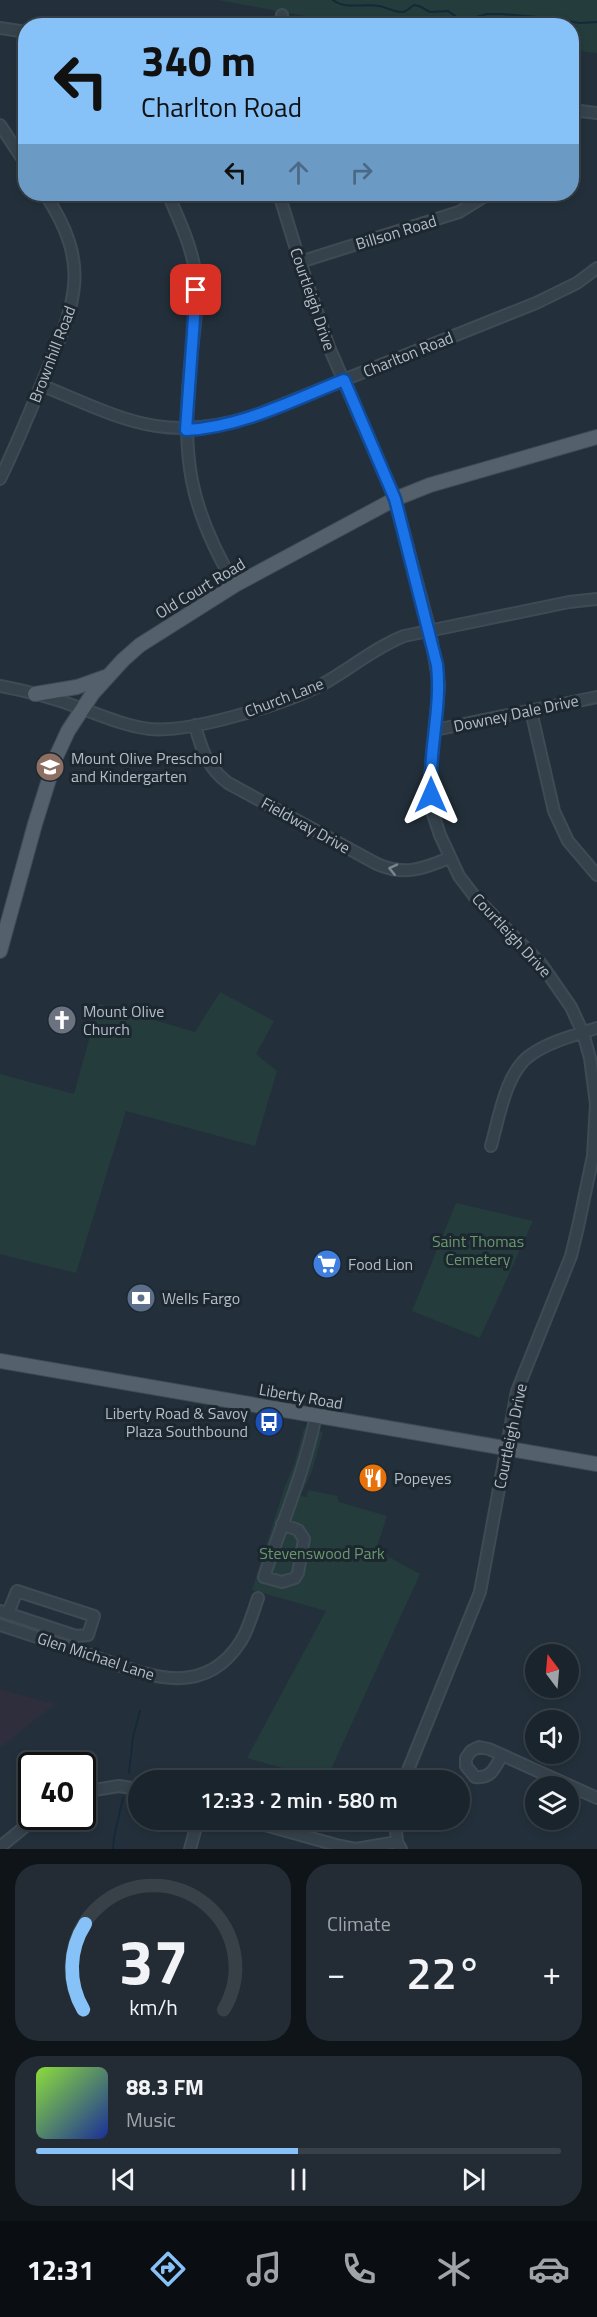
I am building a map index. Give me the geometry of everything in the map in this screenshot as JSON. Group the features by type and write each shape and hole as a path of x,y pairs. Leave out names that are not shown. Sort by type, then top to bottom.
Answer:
{"main road":[{"name":"Old Court Road","path":"0,951 47,784 65,737 82,708 123,660 153,636 235,585 395,499 430,485 597,437"},
{"path":"35,694 77,687 107,676"},
{"name":"Liberty Road","path":"0,1360 597,1464"}],"street":[{"path":"0,28 18,31"},
{"path":"579,111 597,113"},
{"path":"2,132 18,153"},
{"name":"Brownhill Road","path":"0,479 72,309 75,277 70,244 60,218 49,201"},
{"path":"171,201 190,252 196,280 186,430 189,472 197,506 216,553 235,585"},
{"name":"Courtleigh Drive","path":"281,201 326,338 395,499 430,631 439,685 430,778 433,814 449,858 459,876 475,897 542,964 571,1007 583,1033 594,1080 596,1132 593,1156 571,1256 517,1391 505,1448 487,1564 480,1592 408,1770"},
{"name":"Billson Road","path":"300,262 459,212 477,201"},
{"name":"Charlton Road","path":"41,385 136,423 186,430 216,427 238,421 344,380 558,294 597,268"},
{"name":"Church Lane","path":"0,686 82,708 126,726 152,729 195,725 260,709 295,696 343,672 386,643 430,631 569,602 597,599"},
{"name":"Downey Dale Drive","path":"435,730 597,697"},
{"path":"531,711 554,811 568,842 597,875"},
{"name":"Fieldway Drive","path":"195,725 203,753 218,775 228,783 377,864 388,869 408,872 449,858"},
{"path":"491,1146 510,1082 520,1063 542,1048 597,1028"},
{"path":"282,1524 302,1533 304,1539 298,1573 295,1578 282,1582 264,1577 282,1524 304,1464 316,1415"},
{"path":"17,1591 94,1616 88,1635 76,1636 4,1612 17,1591"},
{"name":"Glen Michael Lane","path":"0,1625 146,1675 176,1679 200,1674 224,1660 242,1640 258,1598"},
{"path":"502,1755 597,1797"},
{"path":"96,1790 128,1788"},
{"path":"3,1847 22,1830"},
{"path":"190,1849 195,1830"},
{"path":"274,1830 313,1844 356,1849 399,1846 397,1830"}],"shaded area":[{"path":"0,1689 55,1704 0,1748"}],"green space":[{"path":"217,0 597,0 597,53 579,51 579,18 311,17"},
{"path":"220,992 274,1021 256,1054 277,1071 255,1146 126,1111 76,1273 0,1254 0,1074 74,1094 99,1004 195,1032"},
{"name":"Saint Thomas Cemetery","path":"456,1203 533,1221 480,1338 412,1311"},
{"name":"Stevenswood Park","path":"304,1428 323,1432 312,1471 300,1496 307,1497 308,1490 337,1496 339,1502 387,1516 376,1550 420,1574 331,1770 290,1770 247,1758 326,1611 252,1590 284,1489 294,1465"}],"waterway":[{"path":"333,0 343,5 373,5 402,12 414,5 430,12 448,11 458,18"},
{"path":"473,18 487,14 545,18"},
{"path":"579,23 597,22"},
{"path":"129,1770 133,1737 140,1711"},
{"path":"113,1849 123,1798"}],"place":[{"name":"Mount Olive Preschool and Kindergarten","path":"50,767"},
{"name":"Mount Olive Church","path":"62,1020"},
{"name":"Food Lion","path":"327,1264"},
{"name":"Wells Fargo","path":"141,1298"},
{"name":"Liberty Road & Savoy Plaza Southbound","path":"269,1422"},
{"name":"Popeyes","path":"373,1478"}],"route":[{"path":"196,290 186,430 216,427 256,416 344,380 395,499 430,631 439,685 430,778 431,795"}]}
